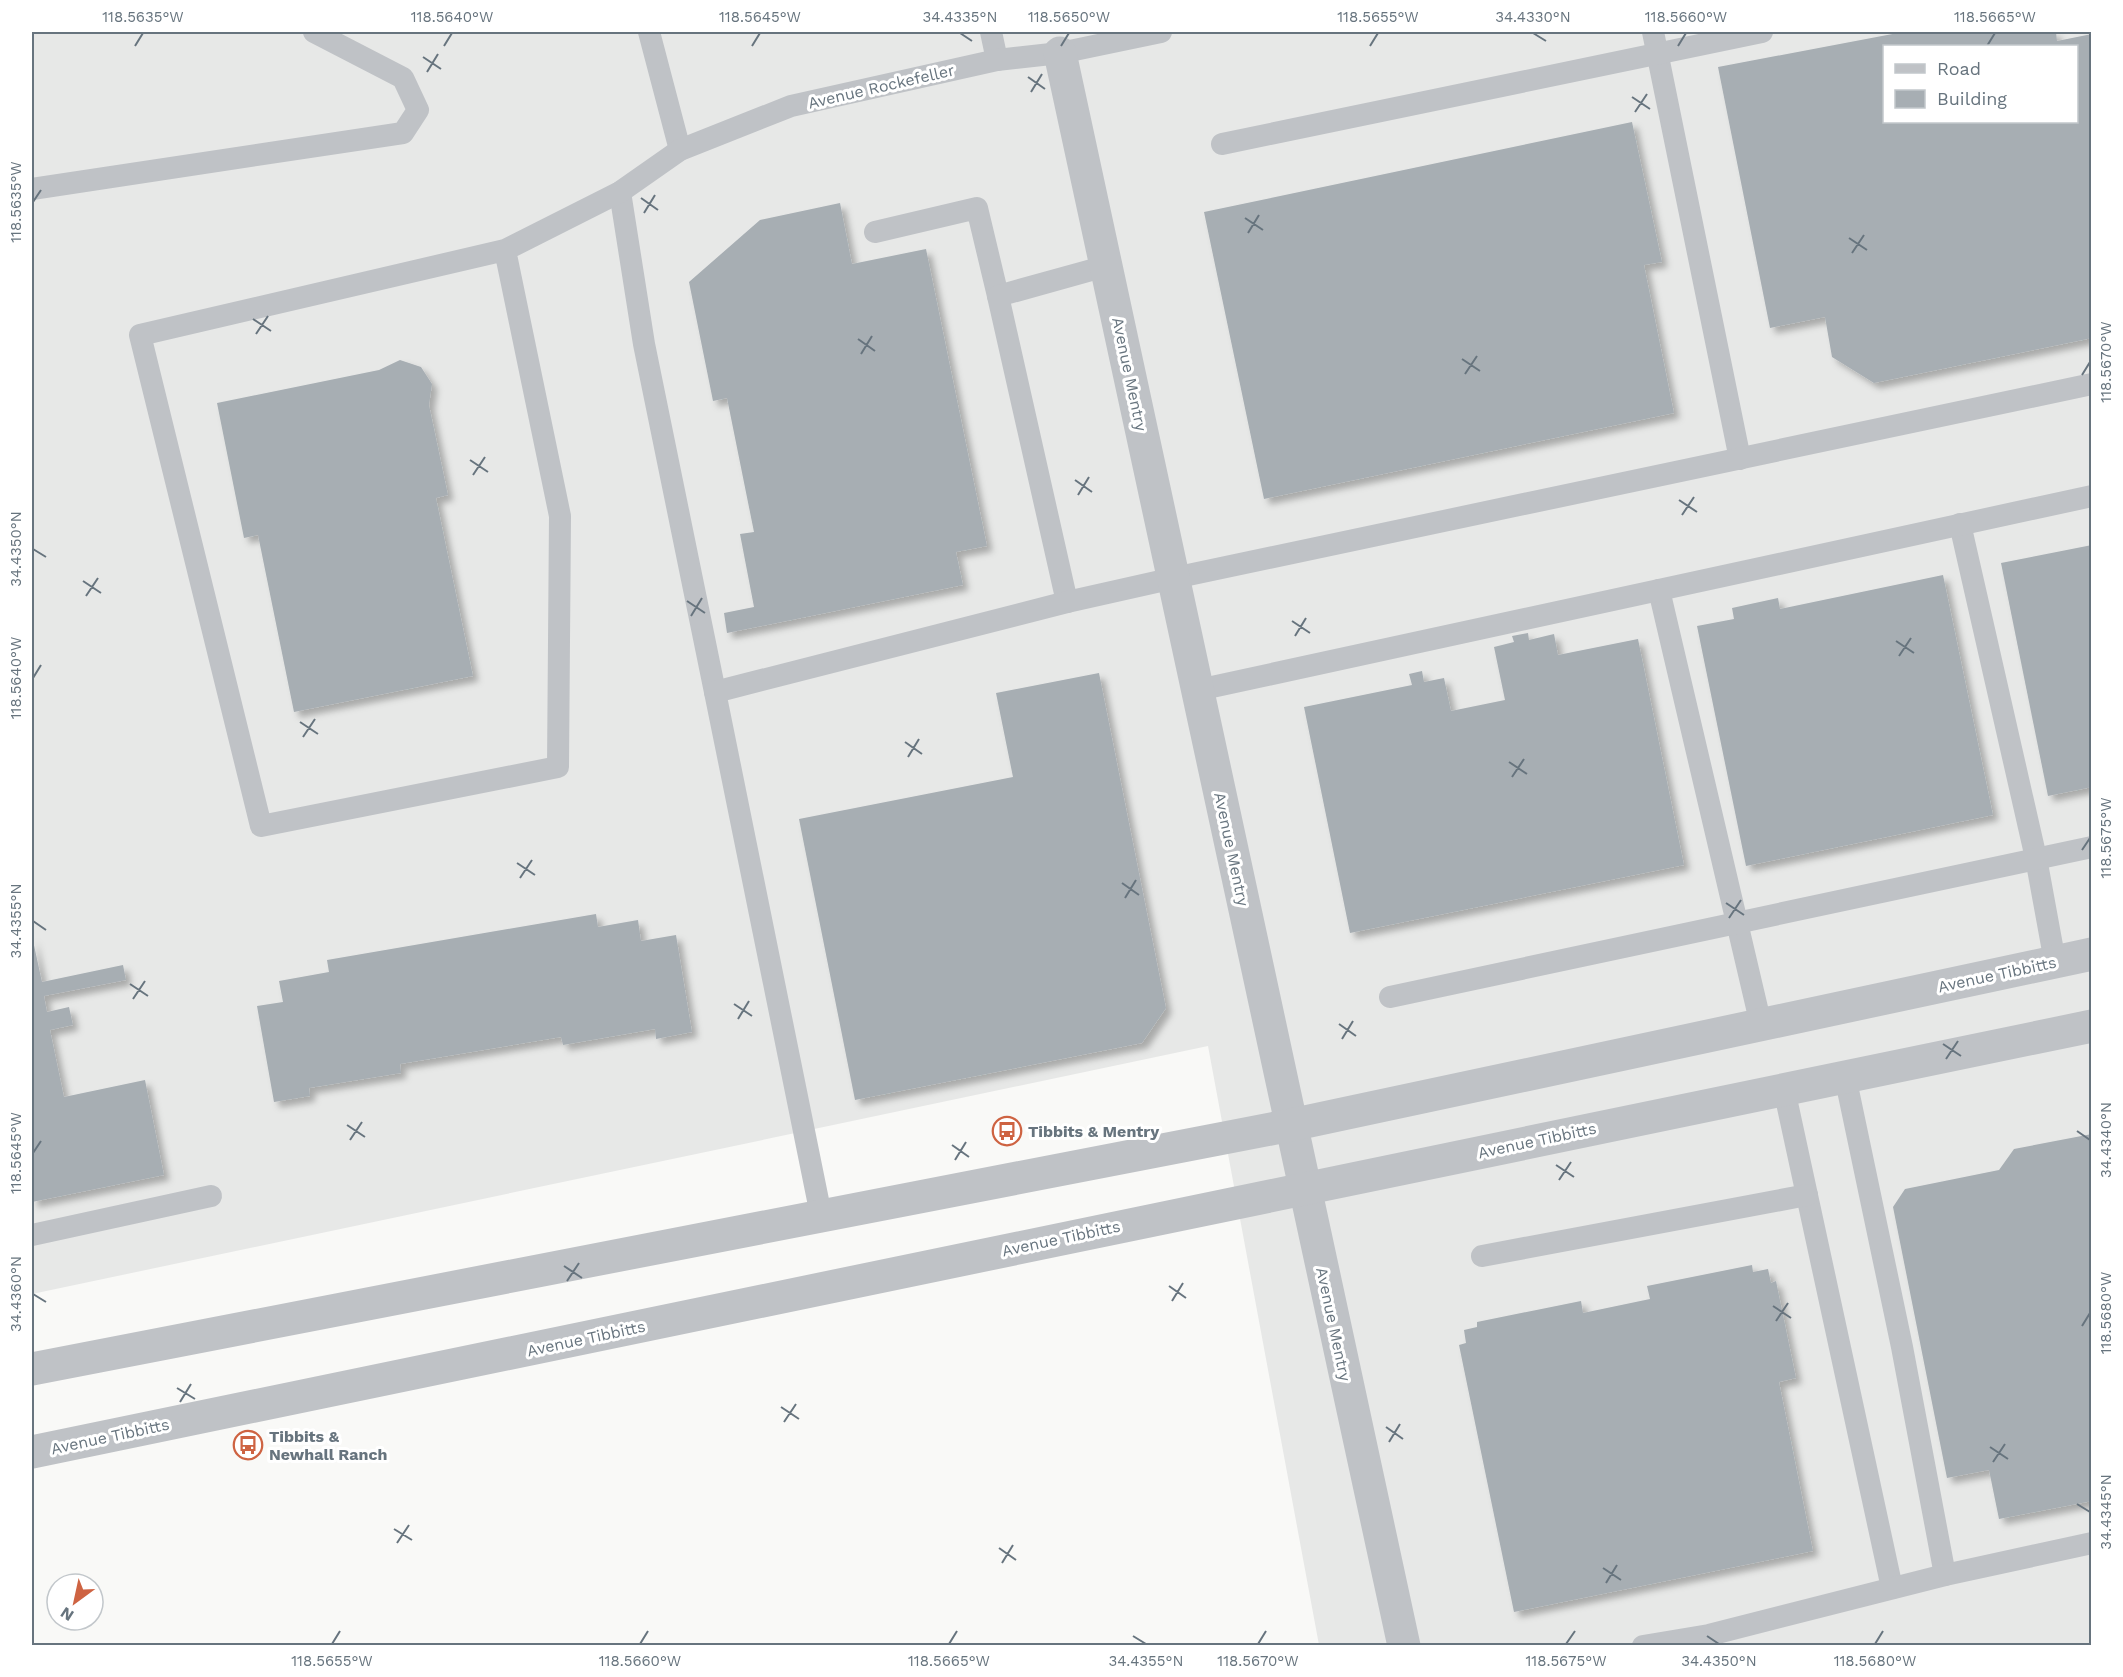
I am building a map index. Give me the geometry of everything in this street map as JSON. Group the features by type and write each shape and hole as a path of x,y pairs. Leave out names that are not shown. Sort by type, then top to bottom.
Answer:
{"street":[{"name":"Avenue Mentry","path":"1060,53 1404,1646"},
{"name":"Avenue Tibbitts","path":"32,1369 1291,1125 2091,954"},
{"name":"Avenue Tibbitts","path":"32,1452 2091,1026"}],"lane":[{"path":"32,189 403,133 418,110 404,78 314,32"},
{"path":"650,32 680,150"},
{"path":"992,32 997,60"},
{"name":"Avenue Rockefeller","path":"505,250 560,516 558,767 261,826 140,335 505,250 620,192 680,150 790,106 997,60 1060,53 1156,32"},
{"path":"1222,144 1655,42 1762,32"},
{"path":"1655,42 1740,459"},
{"path":"620,192 644,344 821,1215"},
{"path":"875,232 976,208 1067,602"},
{"path":"998,296 1106,266"},
{"path":"715,692 1067,602 1174,578 2091,384"},
{"path":"1198,690 2091,496"},
{"path":"1960,524 2036,858 2055,962"},
{"path":"1659,590 1761,1025"},
{"path":"1390,997 1736,925 2091,847"},
{"path":"1845,1076 1902,1347 1945,1575"},
{"path":"1784,1089 1892,1588"},
{"path":"1482,1256 1807,1195"},
{"path":"32,1235 211,1196"},
{"path":"1642,1646 1709,1635 1945,1575 2091,1544"}],"shaded area":[{"path":"32,32 2091,32 2091,1645 1319,1645 1208,1046 32,1294"}],"building":[{"path":"1903,32 2056,32 2057,41 2092,34 2092,338 1874,383 1832,357 1825,317 1770,328 1718,67"},
{"path":"1632,122 1662,262 1644,265 1674,413 1264,499 1204,212"},
{"path":"840,203 852,264 926,249 987,546 956,552 963,585 727,633 724,613 754,607 740,534 754,532 727,398 713,401 689,282 760,220"},
{"path":"400,360 421,367 432,384 429,405 448,495 436,498 473,676 294,712 258,535 244,538 217,403 379,370"},
{"path":"2092,545 2092,787 2048,796 2001,563"},
{"path":"1943,575 1993,815 1746,866 1697,626 1734,619 1732,608 1778,598 1780,609"},
{"path":"1528,633 1529,640 1554,634 1558,655 1638,639 1684,865 1350,933 1304,707 1412,685 1409,674 1422,671 1424,682 1444,678 1451,711 1505,700 1494,647 1514,642 1512,636"},
{"path":"1099,673 1166,1008 1142,1043 855,1100 799,819 1013,777 996,693"},
{"path":"596,914 598,927 638,920 641,941 676,935 692,1032 656,1039 655,1029 563,1045 561,1037 400,1064 401,1073 309,1088 310,1096 274,1102 257,1006 283,1002 279,981 329,972 327,960"},
{"path":"32,936 42,982 123,965 126,980 44,996 47,1012 69,1007 73,1025 50,1030 64,1097 145,1080 164,1175 32,1202"},
{"path":"2092,1134 2092,1501 1999,1519 1989,1470 1947,1478 1893,1207 1905,1189 1999,1170 2014,1149"},
{"path":"1752,1265 1753,1272 1768,1269 1771,1283 1776,1281 1796,1378 1779,1382 1813,1551 1514,1612 1459,1345 1466,1343 1464,1330 1477,1327 1477,1322 1581,1301 1583,1313 1650,1299 1647,1286"}],"place":[{"name":"Tibbits & Mentry","path":"1007,1131"},
{"name":"Tibbits & Newhall Ranch","path":"248,1445"}]}
